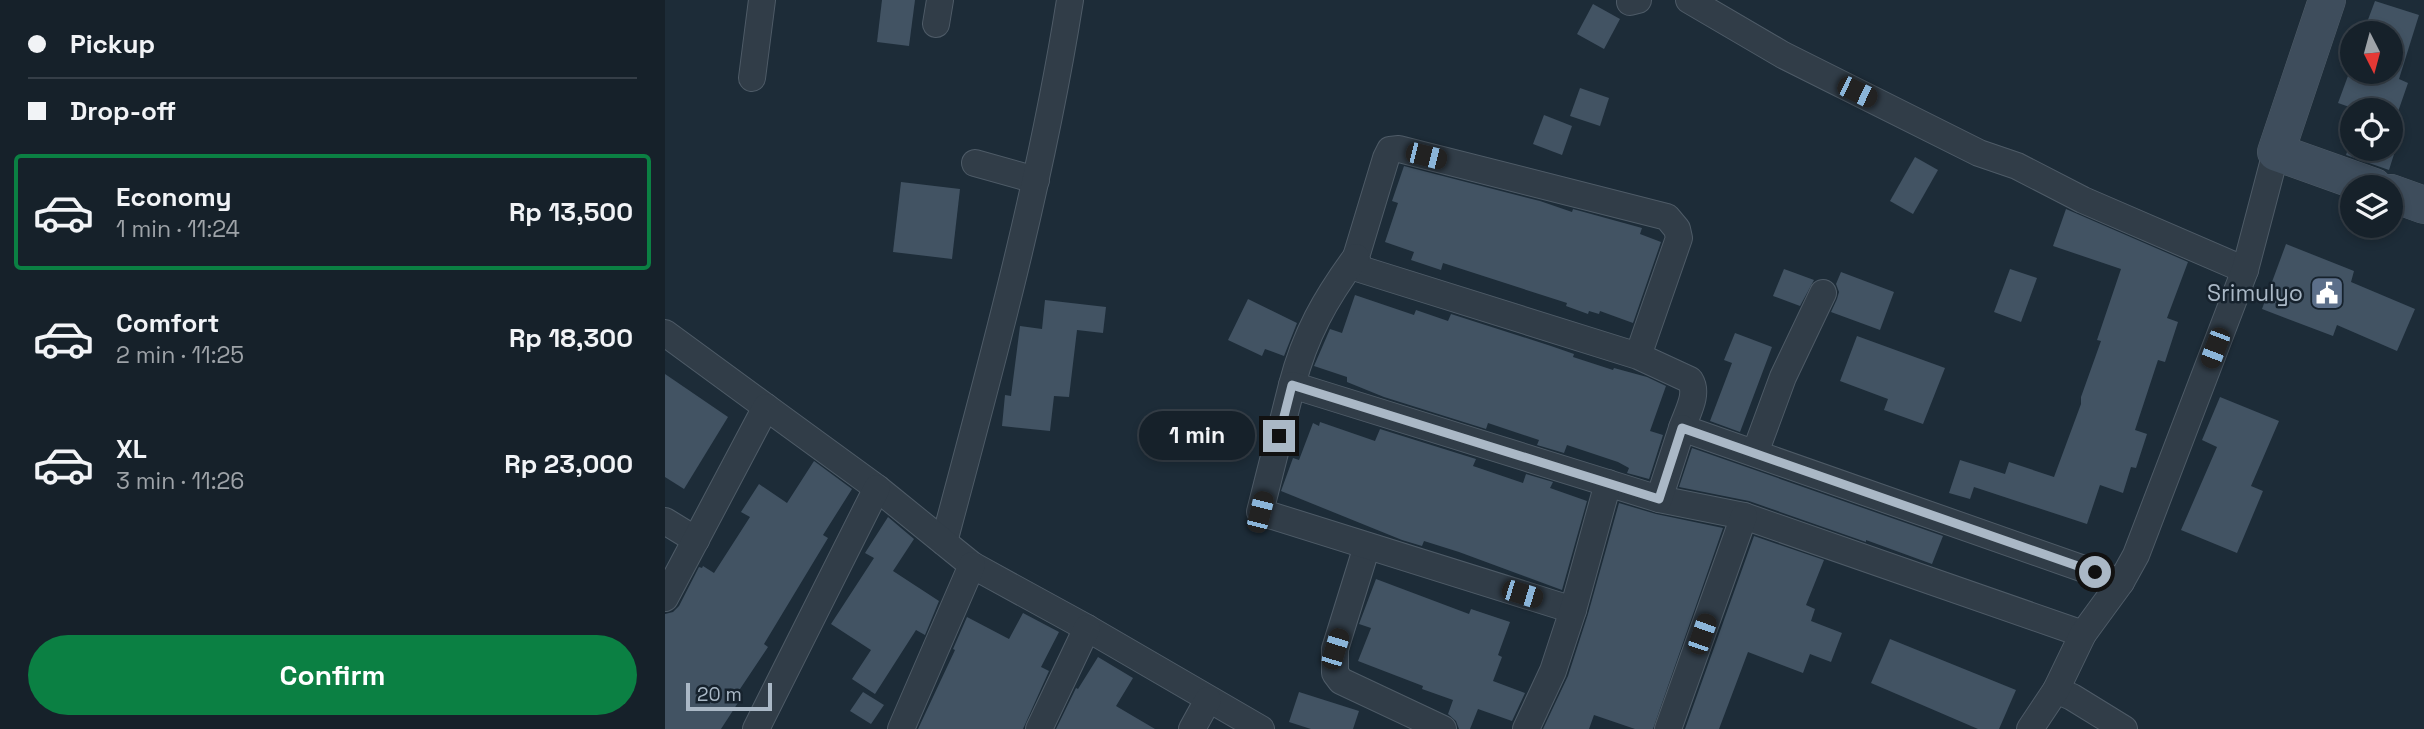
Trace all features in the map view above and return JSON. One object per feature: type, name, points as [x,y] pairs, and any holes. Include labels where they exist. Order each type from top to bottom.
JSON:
[{"type":"street","points":[[752,78],[762,0]]},
{"type":"street","points":[[944,542],[982,402],[1036,180],[1061,60],[1070,0]]},
{"type":"street","points":[[1689,0],[1783,55],[1979,153],[2017,166],[2083,200],[2245,270]]},
{"type":"street","points":[[2030,729],[2064,694],[2083,634],[2121,582],[2136,555],[2291,157],[2327,0]]},
{"type":"street","points":[[1573,610],[1260,512],[1292,385],[1313,323],[1329,294],[1356,257],[1390,150],[1399,149],[1667,217],[1677,229],[1679,238],[1638,356]]},
{"type":"street","points":[[2291,157],[2341,175]]},
{"type":"street","points":[[975,163],[1036,180]]},
{"type":"street","points":[[2403,197],[2424,205]]},
{"type":"street","points":[[1356,257],[1360,269],[1638,356],[1690,380],[1693,384],[1693,396],[1659,499]]},
{"type":"street","points":[[1755,453],[1783,377],[1823,292]]},
{"type":"street","points":[[665,334],[877,488],[972,565],[1261,729]]},
{"type":"street","points":[[1292,385],[1659,499],[1744,516],[2083,634]]},
{"type":"street","points":[[665,598],[766,407]]},
{"type":"street","points":[[1682,428],[2121,582]]},
{"type":"street","points":[[1527,729],[1553,671],[1608,483]]},
{"type":"street","points":[[756,729],[877,488]]},
{"type":"street","points":[[1668,729],[1744,516]]},
{"type":"street","points":[[665,521],[696,540]]},
{"type":"street","points":[[1367,546],[1335,649],[1335,673],[1341,681],[1443,729]]},
{"type":"street","points":[[901,729],[972,565]]},
{"type":"street","points":[[1039,729],[1087,628]]},
{"type":"street","points":[[2064,694],[2123,729]]},
{"type":"street","points":[[1192,729],[1208,700]]},
{"type":"building","points":[[882,0],[915,0],[909,46],[877,42]]},
{"type":"building","points":[[2375,1],[2419,15],[2403,66],[2403,21],[2368,21]]},
{"type":"building","points":[[1593,4],[1620,19],[1604,49],[1577,34]]},
{"type":"building","points":[[2403,81],[2408,83],[2403,98],[2340,98],[2340,104],[2338,103],[2345,84],[2403,84]]},
{"type":"building","points":[[1580,88],[1609,98],[1600,126],[1570,116]]},
{"type":"building","points":[[1544,115],[1572,126],[1562,155],[1533,144]]},
{"type":"building","points":[[1915,157],[1938,170],[1913,214],[1890,201]]},
{"type":"building","points":[[2363,161],[2392,161],[2389,170]]},
{"type":"building","points":[[1404,166],[1540,201],[1572,212],[1573,209],[1642,228],[1640,234],[1661,242],[1633,323],[1600,311],[1599,314],[1589,311],[1588,314],[1566,306],[1567,303],[1443,263],[1441,270],[1411,260],[1414,252],[1385,242],[1398,203],[1392,201]]},
{"type":"building","points":[[901,182],[960,189],[952,259],[893,252]]},
{"type":"building","points":[[2066,209],[2188,262],[2167,318],[2178,322],[2165,362],[2158,360],[2135,430],[2147,434],[2136,468],[2131,467],[2123,493],[2100,485],[2087,524],[1974,487],[1970,499],[1949,493],[1960,460],[2005,474],[2009,462],[2054,477],[2081,404],[2081,397],[2101,341],[2097,340],[2121,269],[2053,246]]},
{"type":"building","points":[[2286,244],[2354,271],[2351,282],[2415,309],[2397,351],[2337,325],[2333,336],[2262,309]]},
{"type":"building","points":[[1784,269],[1814,280],[1800,306],[1773,296]]},
{"type":"building","points":[[2010,269],[2037,278],[2021,322],[1994,312]]},
{"type":"building","points":[[1841,272],[1894,292],[1880,330],[1831,312],[1839,292],[1836,284]]},
{"type":"building","points":[[1355,295],[1414,315],[1416,310],[1448,321],[1451,314],[1551,346],[1574,354],[1573,357],[1613,370],[1614,368],[1647,377],[1666,386],[1650,431],[1663,435],[1649,479],[1627,473],[1629,468],[1618,462],[1567,445],[1564,453],[1537,445],[1539,440],[1488,423],[1486,429],[1384,397],[1347,382],[1347,377],[1314,366],[1330,329],[1342,333]]},
{"type":"building","points":[[1248,299],[1297,323],[1284,356],[1265,349],[1262,356],[1228,340]]},
{"type":"building","points":[[1045,300],[1106,307],[1103,333],[1077,330],[1069,397],[1054,396],[1050,431],[1002,426],[1005,395],[1011,396],[1020,326],[1042,329]]},
{"type":"building","points":[[1735,333],[1772,347],[1740,432],[1710,421],[1732,363],[1724,360]]},
{"type":"building","points":[[1857,336],[1945,368],[1923,424],[1884,410],[1888,399],[1840,381]]},
{"type":"building","points":[[665,374],[728,417],[684,489],[665,477]]},
{"type":"building","points":[[2220,397],[2279,421],[2251,486],[2263,491],[2237,553],[2181,530],[2217,447],[2202,440]]},
{"type":"building","points":[[1320,422],[1375,441],[1380,429],[1476,459],[1473,466],[1523,483],[1526,474],[1553,482],[1550,488],[1587,501],[1562,590],[1424,541],[1422,546],[1402,540],[1281,491],[1293,458],[1299,460],[1313,423],[1319,426]]},
{"type":"building","points":[[1692,448],[1943,536],[1932,564],[1749,501],[1679,487]]},
{"type":"building","points":[[814,461],[852,489],[823,535],[828,538],[764,644],[768,647],[738,692],[743,695],[721,729],[665,729],[665,614],[673,612],[679,606],[699,567],[703,566],[714,573],[750,517],[741,512],[759,484],[787,503]]},
{"type":"building","points":[[1619,503],[1723,528],[1653,729],[1635,729],[1594,715],[1589,729],[1543,729],[1568,676]]},
{"type":"building","points":[[888,517],[914,539],[893,571],[939,601],[925,635],[916,630],[875,694],[852,679],[871,650],[831,624],[874,558],[865,553]]},
{"type":"building","points":[[1754,536],[1824,560],[1806,605],[1815,609],[1811,621],[1842,633],[1831,662],[1810,654],[1803,673],[1748,652],[1719,729],[1685,729]]},
{"type":"building","points":[[1376,579],[1469,614],[1471,609],[1510,622],[1498,655],[1502,657],[1493,681],[1525,693],[1512,721],[1478,709],[1470,729],[1459,729],[1456,721],[1448,714],[1453,700],[1358,661],[1371,628],[1359,624]]},
{"type":"building","points":[[1023,613],[1059,632],[1041,667],[1049,671],[1023,729],[918,729],[955,650],[953,649],[967,617],[1009,639]]},
{"type":"building","points":[[1890,639],[2016,690],[1999,729],[1978,729],[1871,683]]},
{"type":"building","points":[[1098,657],[1133,678],[1116,706],[1155,729],[1056,729],[1076,688],[1078,689]]},
{"type":"building","points":[[863,692],[884,705],[871,724],[850,711]]},
{"type":"building","points":[[1299,692],[1359,711],[1353,729],[1311,729],[1289,722]]},
{"type":"place","name":"Srimulyo","points":[[2327,293]]},
{"type":"route","points":[[1279,436],[1292,385],[1659,499],[1682,428],[2095,572]]}]
